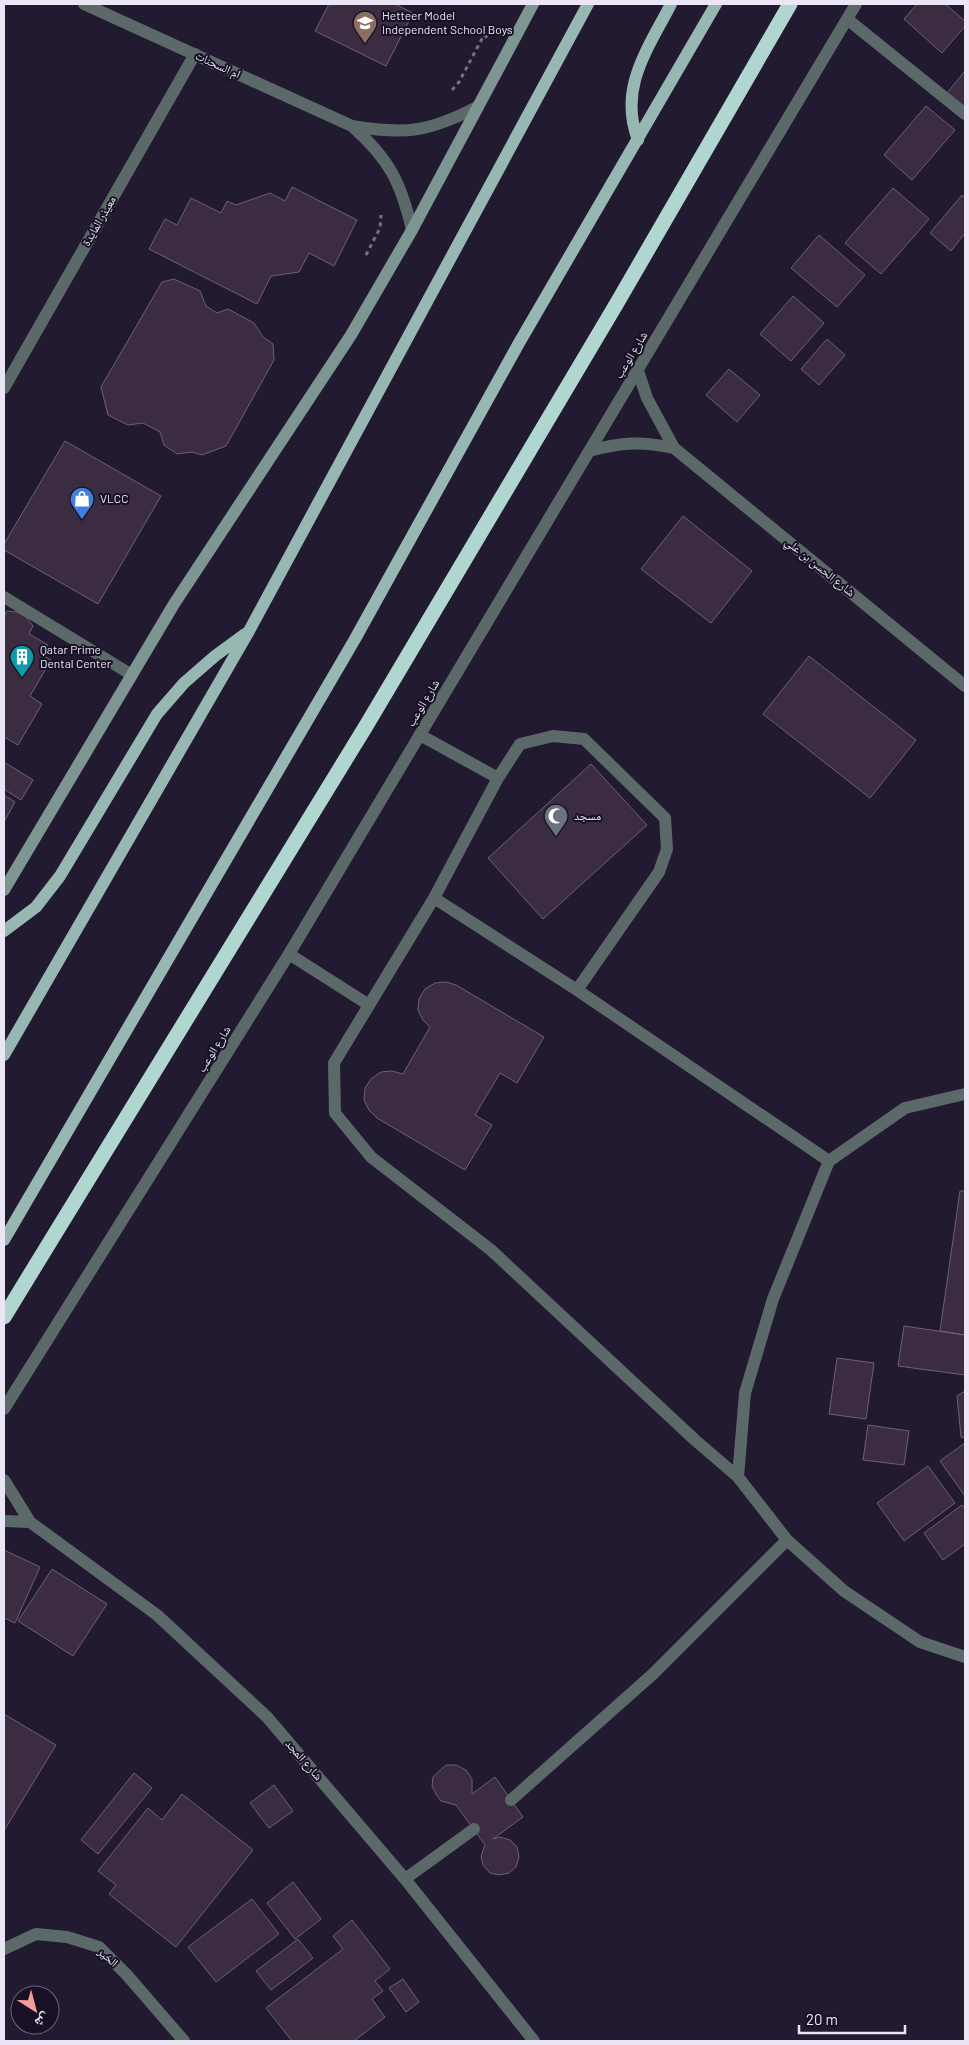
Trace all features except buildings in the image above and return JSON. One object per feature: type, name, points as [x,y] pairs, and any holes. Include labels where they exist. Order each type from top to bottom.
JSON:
[{"type":"highway","points":[[4,1316],[366,726],[617,304],[790,4]]},
{"type":"main road","points":[[4,1055],[249,631],[588,4]]},
{"type":"main road","points":[[638,140],[630,105],[633,86],[639,66],[671,4]]},
{"type":"main road","points":[[4,1240],[356,639],[519,343],[716,4]]},
{"type":"main road","points":[[4,931],[36,907],[60,876],[157,714],[184,683],[215,656],[249,631]]},
{"type":"street","name":"ام السحنات","points":[[84,4],[352,126],[379,130],[413,131],[447,123],[477,107]]},
{"type":"street","points":[[4,890],[174,604],[346,343],[412,230],[533,4]]},
{"type":"street","name":"شارع الوعب","points":[[4,1410],[289,954],[856,4]]},
{"type":"street","points":[[847,19],[965,114]]},
{"type":"street","name":"معيذر المايدة","points":[[4,388],[195,54]]},
{"type":"street","name":"ام السحنات","points":[[352,126],[371,143],[391,168],[405,198],[412,230]]},
{"type":"street","name":"شارع الحسن بن علي","points":[[638,371],[647,398],[674,448],[965,686]]},
{"type":"street","name":"شارع الحسن بن علي","points":[[589,451],[617,443],[646,442],[674,448]]},
{"type":"street","points":[[4,597],[132,675]]},
{"type":"street","points":[[420,735],[498,778]]},
{"type":"street","points":[[577,990],[659,872],[667,849],[665,818],[584,739],[553,736],[520,744],[498,778],[434,898],[334,1063],[335,1113],[371,1157],[491,1250],[738,1477],[787,1540],[844,1591],[920,1642],[965,1657]]},
{"type":"street","points":[[434,898],[577,990],[829,1161]]},
{"type":"street","points":[[289,954],[368,1005]]},
{"type":"street","points":[[738,1477],[745,1393],[773,1299],[829,1161],[905,1108],[965,1094]]},
{"type":"street","name":"شارع المجد","points":[[4,1480],[12,1496],[30,1522],[157,1615],[266,1717],[405,1879],[534,2041]]},
{"type":"street","points":[[4,1521],[30,1522]]},
{"type":"street","points":[[511,1800],[653,1674],[787,1540]]},
{"type":"street","points":[[405,1879],[474,1829]]},
{"type":"street","name":"الخير","points":[[4,1949],[36,1934],[67,1936],[99,1947],[184,2041]]},
{"type":"path","points":[[449,93],[459,82],[484,35],[509,49]]},
{"type":"path","points":[[381,211],[380,228],[363,261],[387,273]]},
{"type":"place","name":"Hetteer Model Independent School Boys","points":[[365,44]]},
{"type":"place","name":"VLCC","points":[[82,520]]},
{"type":"place","name":"Qatar Prime Dental Center","points":[[22,678]]},
{"type":"place","name":"مسجد","points":[[556,837]]}]
